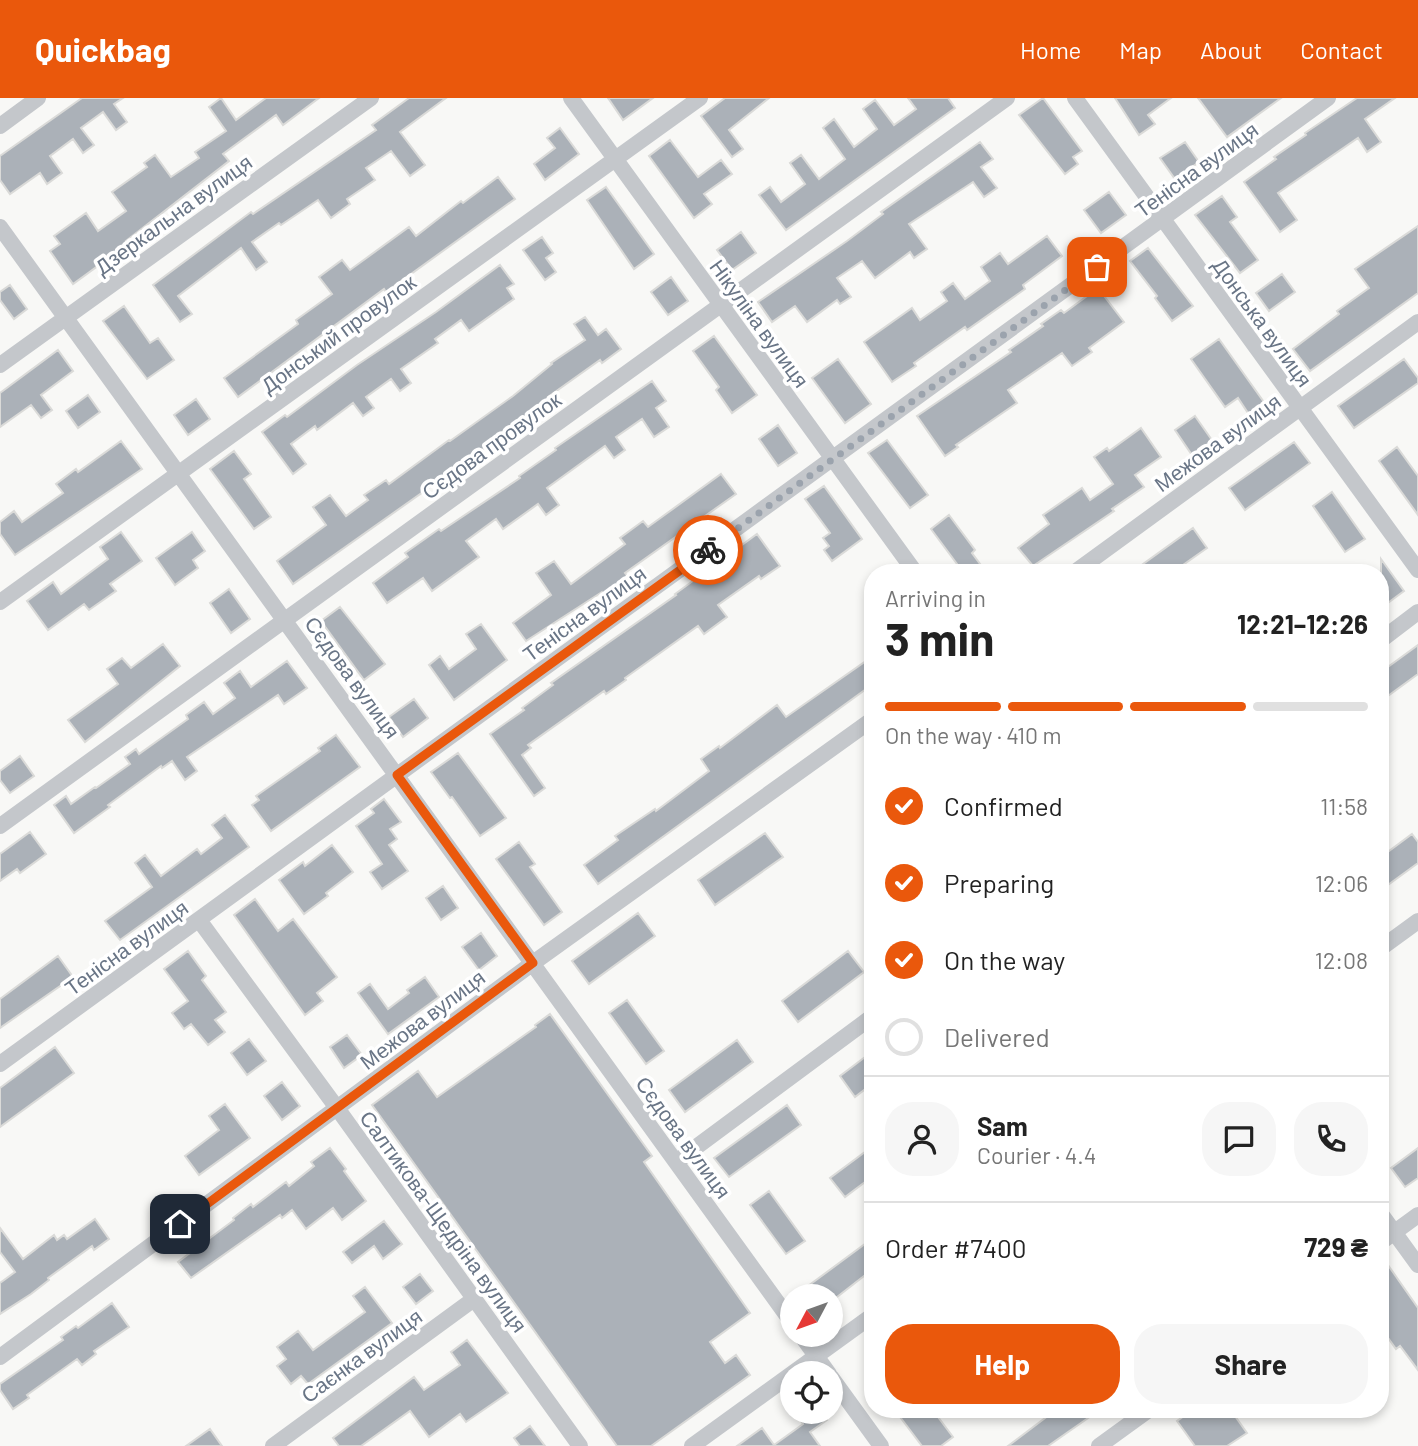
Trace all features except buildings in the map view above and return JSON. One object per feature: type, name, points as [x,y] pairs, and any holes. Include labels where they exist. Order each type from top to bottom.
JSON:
[{"type":"street","points":[[0,126],[38,98]]},
{"type":"street","name":"Дзеркальна вулиця","points":[[0,365],[371,98]]},
{"type":"street","name":"Нікуліна вулиця","points":[[571,98],[909,564]]},
{"type":"street","name":"Донський провулок","points":[[0,602],[700,98]]},
{"type":"street","name":"Сєдова провулок","points":[[0,826],[1007,98]]},
{"type":"street","name":"Донська вулиця","points":[[1074,98],[1418,570]]},
{"type":"street","name":"Тенісна вулиця","points":[[0,1063],[1328,98]]},
{"type":"street","name":"Сєдова вулиця","points":[[0,227],[780,1306]]},
{"type":"street","name":"Межова вулиця","points":[[1087,564],[1418,322]]},
{"type":"street","points":[[1389,634],[1418,612]]},
{"type":"street","name":"Межова вулиця","points":[[0,1357],[533,963],[864,725]]},
{"type":"street","name":"Салтикова-Щедріна вулиця","points":[[199,920],[580,1446]]},
{"type":"street","points":[[1389,942],[1418,921]]},
{"type":"street","points":[[676,1162],[864,1023]]},
{"type":"street","points":[[1389,1236],[1418,1215]]},
{"type":"street","points":[[1389,1239],[1418,1265]]},
{"type":"street","name":"Саєнка вулиця","points":[[273,1446],[474,1299]]},
{"type":"street","points":[[692,1446],[864,1321]]},
{"type":"street","points":[[810,1348],[820,1361]]},
{"type":"street","points":[[843,1393],[881,1446]]},
{"type":"street","points":[[1098,1446],[1137,1418]]},
{"type":"way so far","points":[[708,550],[1097,267]]},
{"type":"route","points":[[180,1224],[533,963],[397,775],[708,550]]}]
